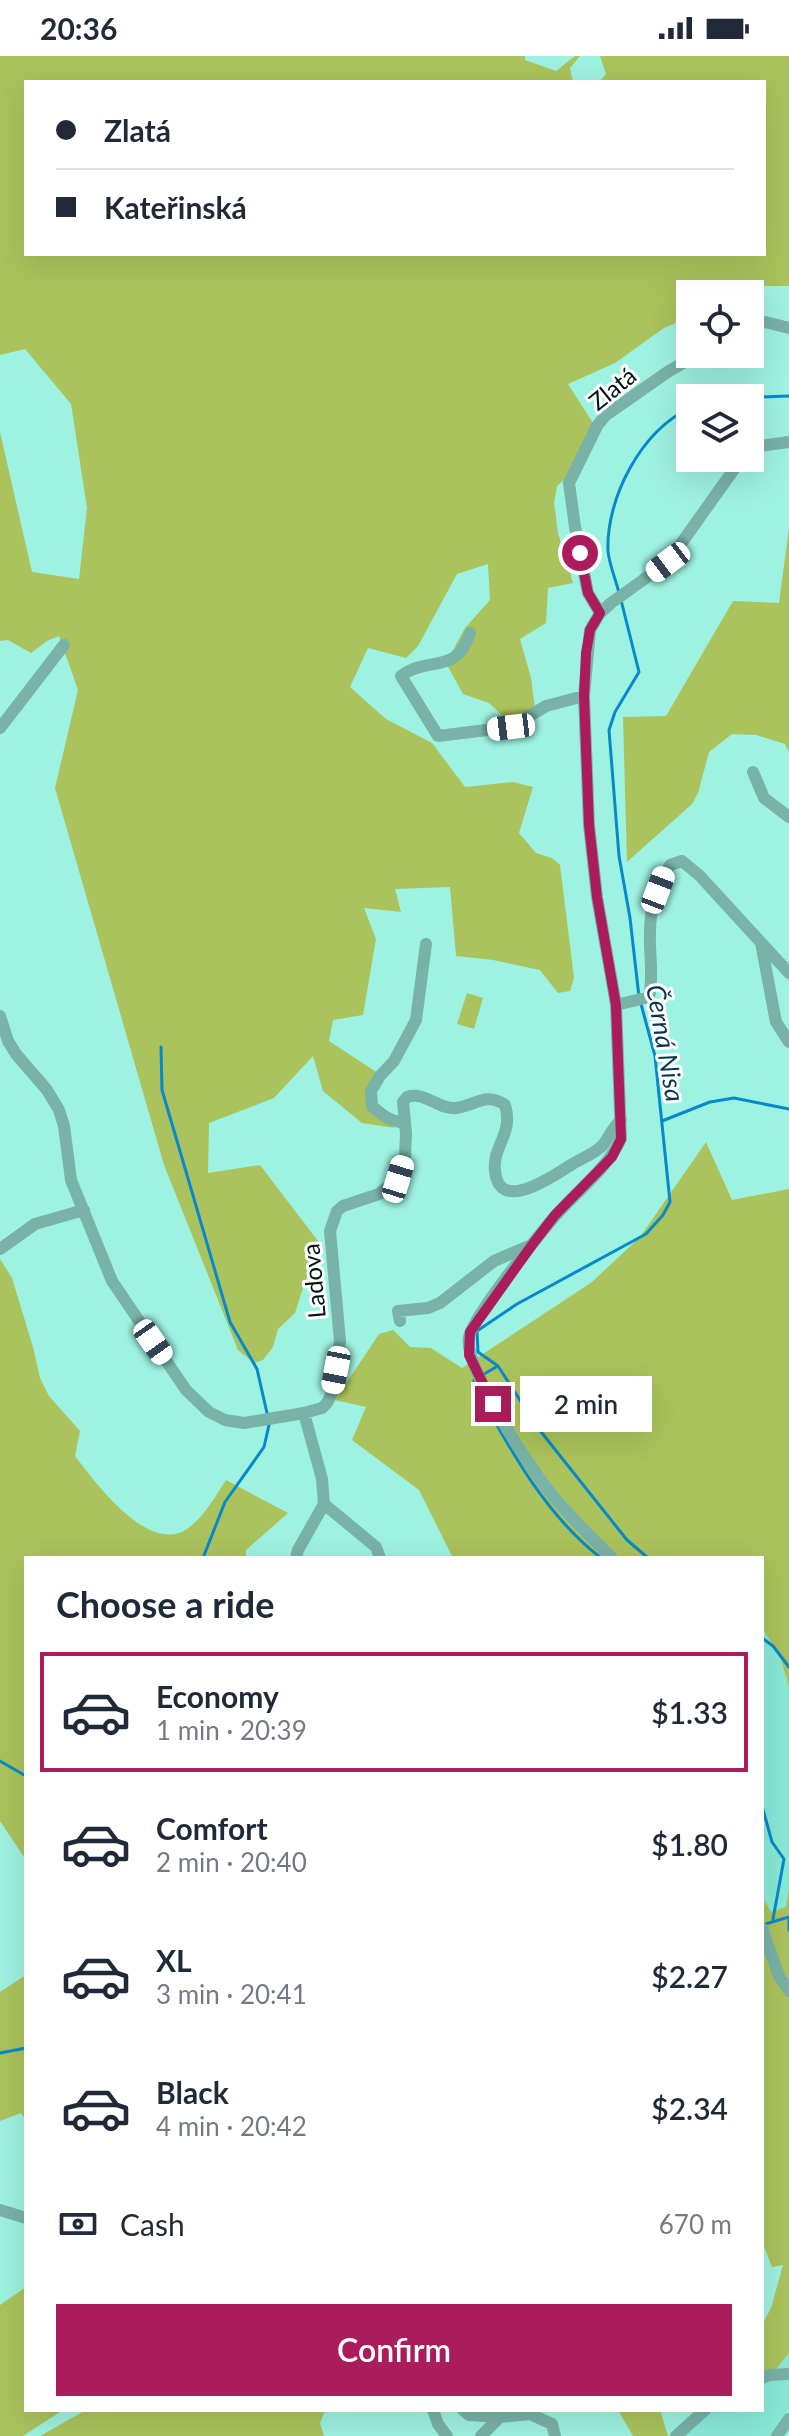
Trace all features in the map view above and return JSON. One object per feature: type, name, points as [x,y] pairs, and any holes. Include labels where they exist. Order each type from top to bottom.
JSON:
[{"type":"street","points":[[764,322],[789,328]]},
{"type":"street","name":"Zlatá","points":[[600,613],[588,593],[569,483],[597,426],[606,415],[676,367]]},
{"type":"street","points":[[764,445],[789,442]]},
{"type":"street","points":[[610,1556],[550,1494],[493,1404],[469,1355],[470,1332],[555,1215],[612,1157],[621,1139],[622,1004],[597,897],[589,825],[584,696],[590,630],[600,613],[611,603],[668,562],[732,472]]},
{"type":"street","points":[[470,633],[455,659],[409,670],[401,676],[438,736],[511,727],[546,706],[584,696]]},
{"type":"street","points":[[0,728],[64,645]]},
{"type":"street","points":[[753,772],[764,798],[789,817]]},
{"type":"street","points":[[622,1004],[649,997],[652,986],[652,912],[670,865],[682,861],[700,876],[789,973]]},
{"type":"street","points":[[761,943],[776,1022],[789,1042]]},
{"type":"street","points":[[405,1123],[390,1121],[379,1113],[372,1106],[371,1091],[394,1061],[416,1020],[426,944]]},
{"type":"street","points":[[0,1016],[16,1054],[47,1090],[59,1110],[71,1180],[108,1272],[121,1297],[186,1390],[218,1418],[244,1423],[304,1413],[322,1479],[324,1504],[296,1556]]},
{"type":"street","name":"Ladova","points":[[304,1413],[322,1408],[327,1403],[336,1370],[340,1341],[330,1254],[332,1222],[343,1206],[379,1194],[398,1179],[405,1156],[403,1102],[410,1095],[424,1096],[447,1107],[457,1108],[479,1099],[497,1100],[505,1105],[509,1118],[495,1162],[495,1175],[503,1187],[514,1192],[529,1190],[602,1147],[621,1120]]},
{"type":"street","points":[[0,1249],[35,1224],[84,1210]]},
{"type":"street","points":[[400,1321],[398,1311],[428,1308],[440,1303],[494,1261],[532,1245]]},
{"type":"street","points":[[324,1504],[376,1547],[379,1556]]},
{"type":"street","points":[[764,1934],[779,1976],[789,1991]]},
{"type":"street","points":[[0,2210],[24,2217]]},
{"type":"street","points":[[764,2377],[789,2374]]},
{"type":"street","points":[[434,2412],[447,2436]]},
{"type":"street","points":[[465,2412],[469,2415],[500,2417],[530,2414],[554,2430]]},
{"type":"street","points":[[676,2436],[703,2412]]},
{"type":"street","points":[[481,2436],[500,2417]]},
{"type":"street","points":[[777,2436],[789,2419]]},
{"type":"shaded area","points":[[0,56],[525,56],[525,60],[556,71],[575,56],[580,56],[570,68],[573,80],[24,80],[24,256],[766,256],[766,80],[601,80],[606,74],[600,56],[789,56],[789,286],[764,286],[764,280],[676,280],[676,323],[615,363],[568,384],[595,426],[568,476],[557,486],[554,503],[558,533],[573,583],[548,588],[546,623],[520,639],[531,678],[535,709],[509,722],[489,703],[463,694],[446,663],[465,628],[490,600],[488,564],[457,574],[418,646],[406,658],[368,648],[350,687],[386,719],[432,743],[465,787],[513,782],[533,787],[519,833],[536,853],[552,858],[560,865],[574,978],[570,991],[558,993],[540,970],[456,956],[450,887],[395,889],[401,912],[364,908],[376,939],[363,1015],[333,1020],[329,1041],[378,1073],[368,1090],[366,1102],[373,1112],[395,1128],[362,1123],[323,1091],[313,1056],[274,1098],[209,1123],[208,1173],[260,1165],[318,1241],[295,1313],[278,1329],[273,1347],[263,1360],[254,1363],[238,1350],[164,1165],[55,788],[78,690],[59,636],[31,653],[8,640],[0,641],[0,432],[32,572],[79,579],[87,508],[71,404],[25,349],[0,355]]},
{"type":"shaded area","points":[[789,528],[789,752],[785,744],[756,735],[732,734],[709,752],[692,804],[627,862],[623,717],[666,716],[733,601],[779,603]]},
{"type":"shaded area","points":[[467,993],[483,998],[474,1029],[457,1024]]},
{"type":"shaded area","points":[[706,1142],[732,1200],[789,1189],[789,1688],[780,1656],[764,1631],[764,1556],[452,1556],[419,1490],[352,1440],[366,1407],[335,1400],[379,1334],[393,1330],[410,1347],[431,1348],[462,1368],[592,1282],[640,1237]]},
{"type":"shaded area","points":[[0,1259],[12,1278],[40,1378],[49,1396],[80,1431],[75,1456],[124,1512],[156,1532],[172,1534],[187,1529],[199,1519],[226,1480],[288,1513],[246,1550],[246,1556],[24,1556],[24,1857],[0,1821]]},
{"type":"shaded area","points":[[764,1631],[780,1656],[789,1689],[789,1887],[786,1907],[770,1913],[764,1900]]},
{"type":"shaded area","points":[[789,1887],[789,2353],[776,2369],[764,2374],[764,2321],[783,2265],[772,2267],[764,2246],[764,1900],[771,1912],[786,1907]]},
{"type":"shaded area","points":[[24,1976],[24,2118],[21,2113],[0,2121],[0,1992]]},
{"type":"shaded area","points":[[24,2288],[24,2412],[60,2412],[23,2436],[0,2436],[0,2305]]},
{"type":"shaded area","points":[[789,2353],[789,2408],[772,2436],[681,2436],[708,2412],[764,2412],[764,2378]]},
{"type":"shaded area","points":[[82,2412],[324,2412],[320,2423],[324,2436],[40,2436]]},
{"type":"shaded area","points":[[619,2412],[661,2412],[668,2436],[633,2436]]},
{"type":"waterway","name":"Černá Nisa","points":[[764,397],[789,396]]},
{"type":"waterway","name":"Černá Nisa","points":[[619,593],[608,551],[613,510],[620,489],[642,449],[676,417]]},
{"type":"waterway","name":"Černá Nisa","points":[[621,600],[639,672],[615,712],[609,730],[619,856],[639,997]]},
{"type":"waterway","name":"Černá Nisa","points":[[641,1004],[655,1056],[670,1202],[646,1234],[517,1304],[477,1331],[478,1352],[498,1366],[538,1428],[627,1540],[646,1556]]},
{"type":"waterway","points":[[161,1047],[162,1090],[230,1322],[257,1369],[267,1413]]},
{"type":"waterway","points":[[662,1121],[710,1102],[734,1098],[789,1109]]},
{"type":"waterway","points":[[484,1374],[498,1366]]},
{"type":"waterway","points":[[474,1380],[529,1478],[562,1521],[599,1556]]},
{"type":"waterway","points":[[204,1556],[225,1502],[264,1447],[269,1425]]},
{"type":"waterway","name":"Černá Nisa","points":[[764,1639],[789,1667]]},
{"type":"waterway","points":[[0,1761],[24,1775]]},
{"type":"waterway","points":[[764,1813],[772,1842],[784,1859],[773,1919]]},
{"type":"waterway","points":[[764,1924],[789,1917]]},
{"type":"waterway","name":"Černá Nisa","points":[[789,1919],[789,1930]]},
{"type":"waterway","points":[[0,2053],[24,2048]]},
{"type":"route","points":[[493,1404],[469,1355],[470,1332],[555,1215],[612,1157],[621,1139],[616,1005],[597,897],[589,825],[584,696],[586,653],[590,630],[600,613],[588,593],[580,553]]}]
